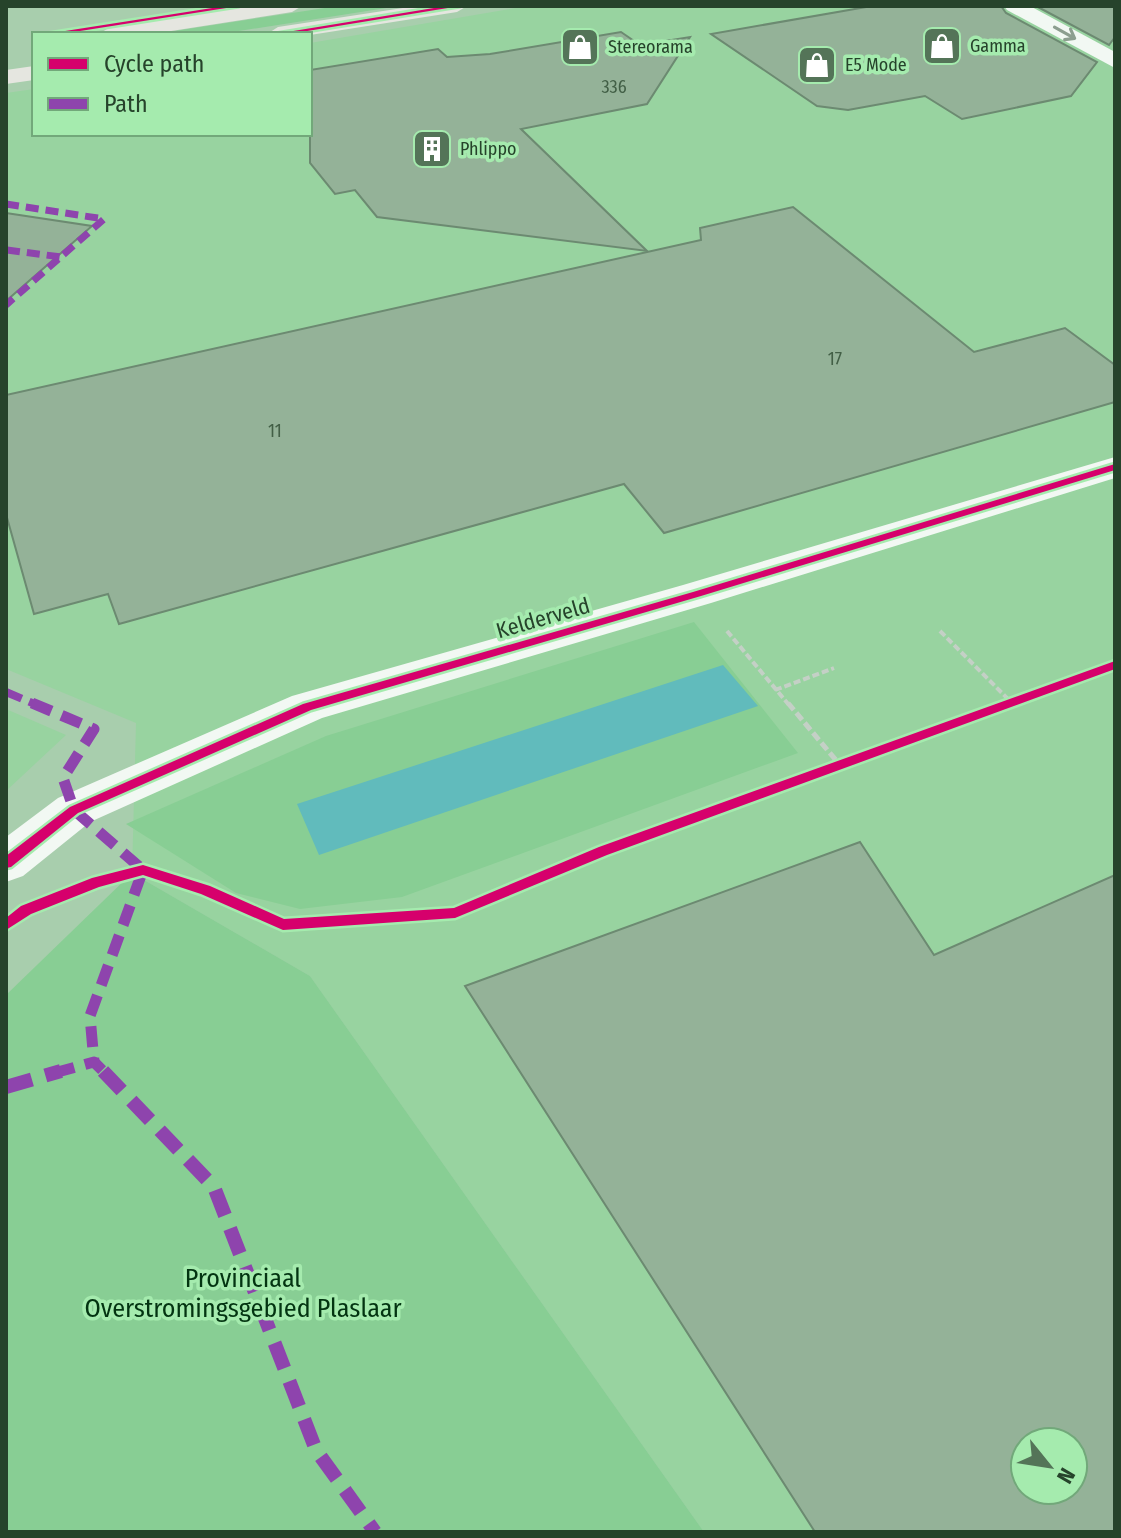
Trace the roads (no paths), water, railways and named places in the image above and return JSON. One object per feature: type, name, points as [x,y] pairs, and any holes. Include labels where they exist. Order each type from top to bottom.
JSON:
[{"type":"main road","points":[[123,32],[292,6]]},
{"type":"main road","points":[[291,32],[457,6]]},
{"type":"main road","points":[[6,77],[32,73]]},
{"type":"street","points":[[1014,6],[1115,61]]},
{"type":"street","name":"Kelderveld","points":[[6,863],[74,810],[307,707],[697,594],[1115,467]]},
{"type":"water","points":[[723,665],[758,706],[319,855],[297,804]]},
{"type":"place","name":"Gamma","points":[[942,46]]},
{"type":"place","name":"Stereorama","points":[[580,47]]},
{"type":"place","name":"E5 Mode","points":[[817,65]]},
{"type":"place","name":"Phlippo","points":[[432,149]]},
{"type":"park label","name":"Provinciaal Overstromingsgebied Plaslaar","points":[[243,1293]]}]
